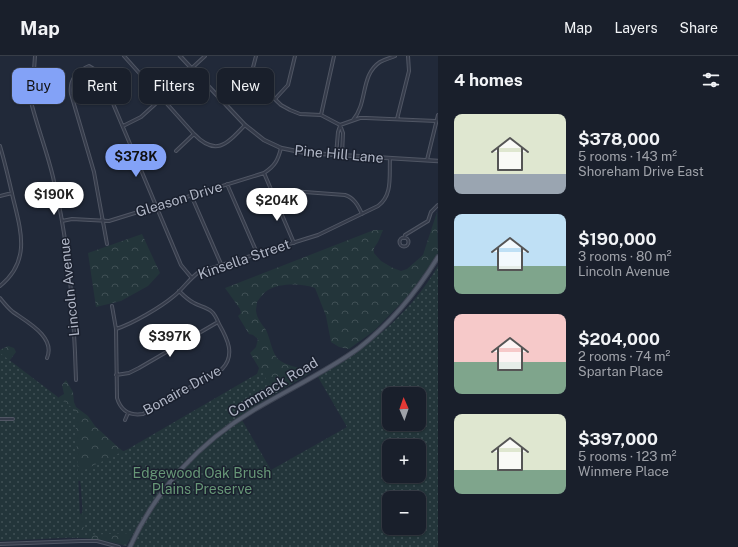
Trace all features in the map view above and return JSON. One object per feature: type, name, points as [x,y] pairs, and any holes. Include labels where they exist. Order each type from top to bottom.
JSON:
[{"type":"main road","name":"Commack Road","points":[[130,547],[146,515],[160,495],[175,475],[206,444],[253,411],[359,348],[390,319],[413,293],[438,256]]},
{"type":"street","name":"Lincoln Avenue","points":[[35,56],[34,70],[29,81],[28,89],[53,177],[62,221],[70,273],[74,315],[76,380]]},
{"type":"street","points":[[124,56],[139,72]]},
{"type":"street","name":"Pine Hill Lane","points":[[180,56],[192,68]]},
{"type":"street","points":[[192,68],[204,56]]},
{"type":"street","points":[[253,68],[256,56]]},
{"type":"street","points":[[295,56],[288,84],[275,100],[290,110],[300,114],[321,115],[340,125],[343,132],[342,155]]},
{"type":"street","points":[[321,115],[334,56]]},
{"type":"street","points":[[380,56],[382,61]]},
{"type":"street","points":[[353,120],[359,114],[369,73],[382,61],[395,56]]},
{"type":"street","points":[[397,120],[409,71],[408,56]]},
{"type":"street","points":[[107,244],[94,172],[70,88],[74,77],[84,68],[89,66],[94,70],[103,84],[181,265],[191,277]]},
{"type":"street","name":"Pine Hill Lane","points":[[209,86],[217,95]]},
{"type":"street","points":[[122,126],[142,117],[156,104]]},
{"type":"street","points":[[167,104],[194,134],[206,144],[216,147],[224,145],[245,125]]},
{"type":"street","name":"Pine Hill Lane","points":[[225,104],[245,125],[264,140],[281,148],[306,153],[438,161]]},
{"type":"street","points":[[427,160],[438,115]]},
{"type":"street","points":[[340,125],[353,120],[366,118],[436,121]]},
{"type":"street","points":[[336,155],[340,125]]},
{"type":"street","points":[[176,151],[194,134]]},
{"type":"street","points":[[0,146],[21,233],[21,253],[13,272],[0,286]]},
{"type":"street","name":"Gleason Drive","points":[[62,221],[72,219],[109,221],[264,173],[275,164],[281,148]]},
{"type":"street","name":"Kinsella Street","points":[[116,328],[134,321],[168,301],[180,291],[191,277],[203,270],[318,235],[378,206],[386,197],[389,187],[390,158]]},
{"type":"street","points":[[264,173],[294,242]]},
{"type":"street","points":[[227,184],[257,254]]},
{"type":"street","points":[[274,195],[284,191],[345,195],[349,196],[356,203],[362,214]]},
{"type":"street","points":[[0,196],[12,193]]},
{"type":"street","points":[[191,195],[221,264]]},
{"type":"street","points":[[404,238],[409,241],[405,247],[402,246],[400,240],[428,221],[431,212],[438,205]]},
{"type":"street","name":"Bonaire Drive","points":[[112,306],[116,328],[116,391],[119,404],[132,415],[143,414],[222,369],[226,366],[230,356],[230,350],[226,339],[212,311],[193,303],[180,291]]},
{"type":"street","points":[[0,298],[8,308],[36,328],[41,334],[48,344],[50,351],[47,358]]},
{"type":"street","points":[[116,375],[129,374],[218,322]]},
{"type":"street","points":[[125,420],[128,413]]},
{"type":"street","points":[[0,419],[13,419]]},
{"type":"street","points":[[0,544],[81,540],[97,541],[119,547]]},
{"type":"green space","points":[[437,212],[438,253],[411,293],[374,331],[349,349],[339,347],[331,342],[326,316],[315,288],[310,286],[285,285],[268,290],[257,302],[256,311],[266,330],[276,356],[285,363],[309,371],[310,373],[262,402],[199,448],[136,528],[126,546],[112,542],[84,538],[70,538],[76,516],[82,513],[84,505],[80,481],[70,480],[0,376],[0,350],[8,346],[14,348],[16,352],[7,364],[59,401],[59,397],[64,394],[62,385],[66,380],[73,392],[76,407],[88,416],[95,426],[119,448],[130,456],[256,377],[259,368],[250,353],[256,347],[258,339],[249,334],[238,316],[241,313],[240,309],[225,288],[374,230],[383,230],[374,248],[374,253],[381,261],[393,268],[401,271],[407,269],[423,255]]},
{"type":"green space","points":[[142,234],[160,273],[148,286],[121,301],[96,307],[88,253]]},
{"type":"green space","name":"Edgewood Oak Brush Plains Preserve","points":[[438,266],[438,547],[127,547],[133,533],[84,535],[80,472],[128,449],[262,371],[274,395],[245,412],[242,420],[271,470],[347,427],[318,377],[370,342],[400,316],[413,301]]},
{"type":"green space","points":[[0,353],[75,410],[81,537],[0,541]]}]
